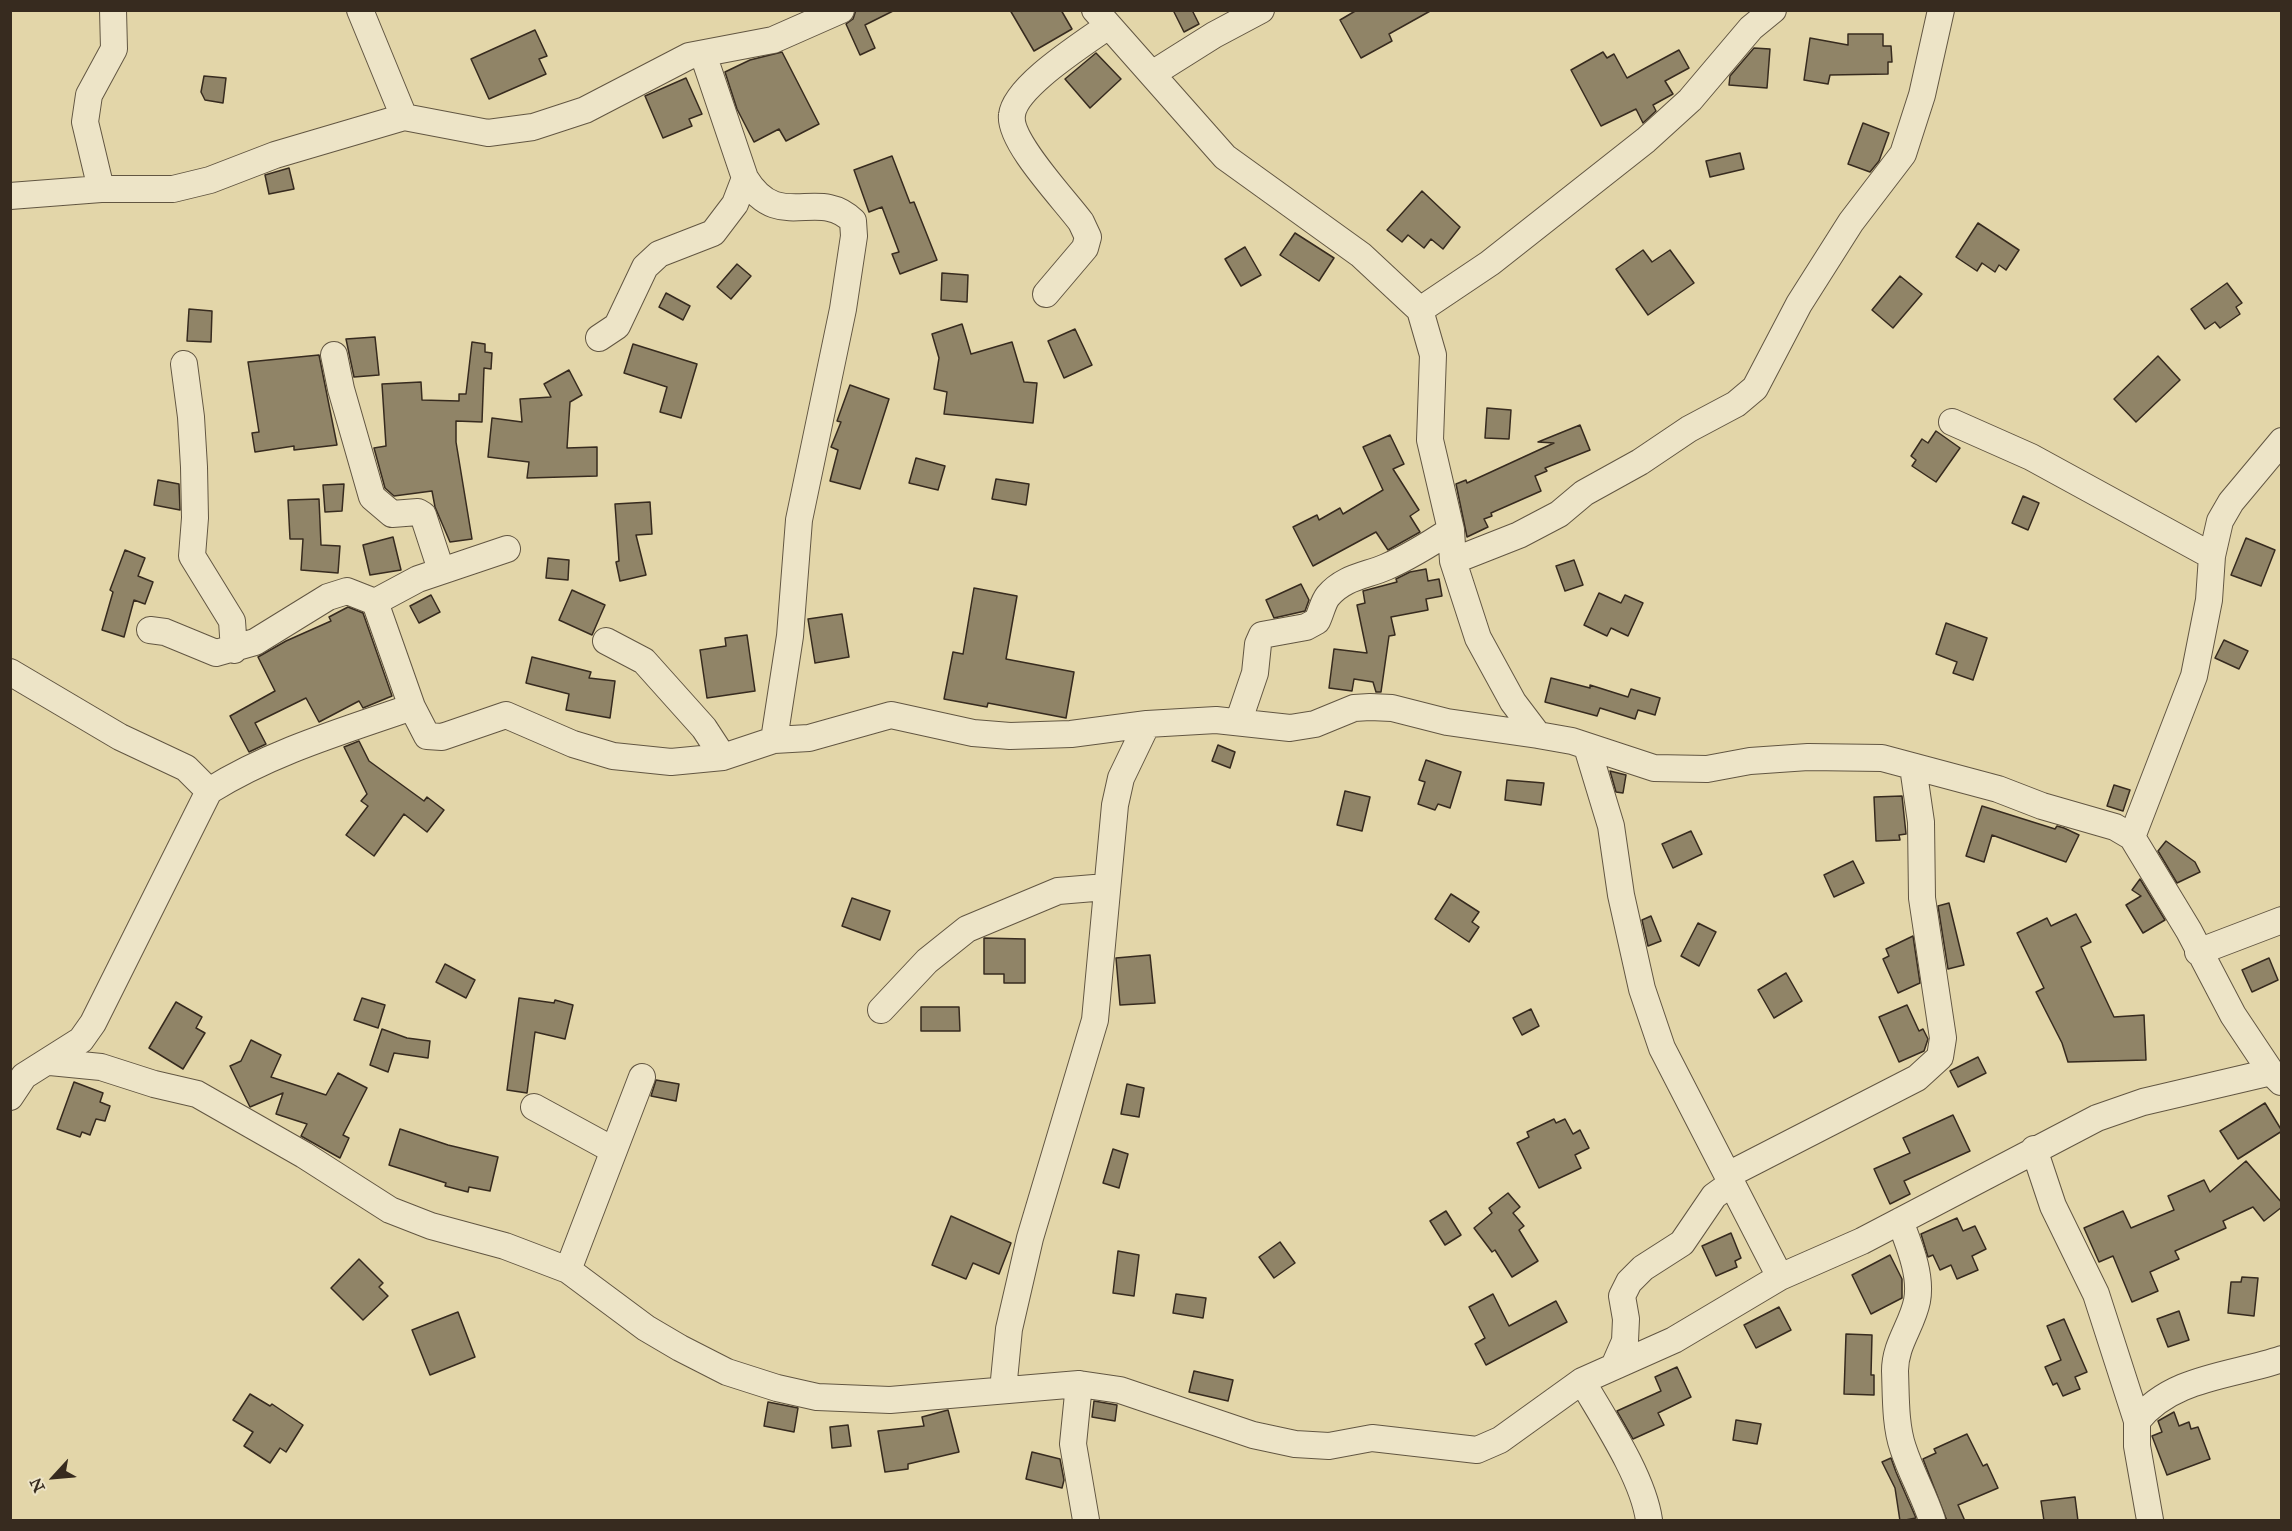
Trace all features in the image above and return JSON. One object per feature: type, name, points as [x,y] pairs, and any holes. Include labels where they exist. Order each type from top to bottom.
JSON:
[{"type":"street","points":[[101,189],[85,122],[89,95],[114,49],[113,10]]},
{"type":"street","points":[[360,10],[404,117]]},
{"type":"street","points":[[10,196],[101,189],[173,189],[210,180],[275,155],[404,117],[488,133],[533,127],[585,110],[689,56],[773,40],[841,10]]},
{"type":"street","points":[[1152,74],[1214,35],[1261,10]]},
{"type":"street","points":[[1420,310],[1490,263],[1646,140],[1690,100],[1751,28],[1773,10]]},
{"type":"street","points":[[1453,561],[1519,535],[1559,514],[1584,493],[1640,462],[1689,429],[1736,404],[1755,388],[1799,304],[1851,222],[1903,154],[1922,95],[1941,10]]},
{"type":"street","points":[[1046,294],[1085,248],[1088,237],[1081,222],[1018,140],[1012,115],[1017,101],[1038,78],[1102,18],[1225,156],[1362,255],[1420,310],[1433,355],[1430,440],[1451,530],[1453,561],[1478,638],[1513,702],[1538,735]]},
{"type":"street","points":[[703,54],[745,178],[756,196],[775,207],[832,209],[845,214],[853,221],[854,236],[843,309],[799,520],[790,636],[774,740]]},
{"type":"street","points":[[599,338],[617,326],[645,267],[658,254],[712,233],[735,204],[745,178]]},
{"type":"street","points":[[334,355],[341,389],[372,497],[392,514],[418,512],[423,515],[441,570]]},
{"type":"street","points":[[184,364],[194,467],[193,562],[232,621],[234,629],[231,637],[234,650]]},
{"type":"street","points":[[1952,422],[2031,457],[2212,556]]},
{"type":"street","points":[[2132,837],[2194,676],[2209,600],[2212,556],[2220,521],[2231,502],[2282,441]]},
{"type":"street","points":[[1239,720],[1255,673],[1258,644],[1262,635],[1306,627],[1317,621],[1326,597],[1336,588],[1355,576],[1402,560],[1451,530]]},
{"type":"street","points":[[375,603],[417,579],[507,549]]},
{"type":"street","points":[[50,1062],[101,1067],[154,1084],[197,1094],[304,1155],[390,1210],[431,1226],[485,1240],[568,1270],[596,1292],[680,1348],[727,1372],[777,1388],[817,1397],[890,1400],[1003,1390],[1039,1390],[1079,1384],[1120,1390],[1253,1435],[1295,1444],[1329,1446],[1372,1438],[1477,1450],[1500,1440],[1582,1381],[1615,1364],[1674,1340],[1780,1277],[1862,1241],[2097,1118],[2143,1102],[2276,1077],[2233,1015],[2189,931],[2132,837],[2115,828],[2042,806],[1998,789],[1882,758],[1851,756],[1750,761],[1707,769],[1654,768],[1572,741],[1466,726],[1392,708],[1370,706],[1354,708],[1315,724],[1290,728],[1239,720],[1147,724],[1071,734],[1010,736],[973,733],[891,715],[809,738],[774,740],[723,757],[671,762],[613,756],[573,744],[506,716],[442,737],[427,736],[412,707],[375,603],[347,591],[328,597],[255,642],[234,650],[216,653],[165,632],[150,630]]},
{"type":"street","points":[[606,641],[644,661],[704,728],[723,757]]},
{"type":"street","points":[[10,672],[120,737],[186,768],[209,791]]},
{"type":"street","points":[[10,1097],[24,1076],[50,1062],[81,1040],[93,1023],[209,791],[228,779],[325,735],[412,707]]},
{"type":"street","points":[[1003,1390],[1009,1329],[1030,1238],[1095,1020],[1115,805],[1121,778],[1147,724]]},
{"type":"street","points":[[1587,747],[1611,826],[1621,895],[1642,989],[1652,1021],[1662,1048],[1780,1277]]},
{"type":"street","points":[[1615,1364],[1625,1341],[1626,1319],[1622,1296],[1629,1282],[1643,1268],[1682,1244],[1714,1196],[1730,1179],[1917,1078],[1940,1057],[1943,1038],[1922,898],[1921,822],[1913,767]]},
{"type":"street","points":[[881,1010],[927,961],[967,929],[1058,891],[1106,887]]},
{"type":"street","points":[[2198,952],[2282,920]]},
{"type":"street","points":[[568,1270],[642,1077]]},
{"type":"street","points":[[534,1107],[614,1150]]},
{"type":"street","points":[[2034,1149],[2053,1206],[2096,1294],[2137,1421],[2137,1446],[2150,1521]]},
{"type":"street","points":[[1900,1221],[1918,1285],[1917,1302],[1899,1343],[1895,1368],[1899,1429],[1903,1447],[1924,1495],[1932,1521]]},
{"type":"street","points":[[2137,1421],[2150,1405],[2181,1386],[2282,1359]]},
{"type":"street","points":[[1582,1381],[1622,1452],[1647,1508],[1648,1521]]},
{"type":"street","points":[[1079,1384],[1074,1444],[1086,1521]]},
{"type":"building","points":[[856,10],[895,10],[865,25],[875,48],[860,55],[846,24],[853,19]]},
{"type":"building","points":[[1010,10],[1061,10],[1072,29],[1034,51]]},
{"type":"building","points":[[1173,10],[1192,10],[1199,24],[1184,32]]},
{"type":"building","points":[[1357,10],[1432,10],[1389,34],[1392,41],[1361,58],[1340,20]]},
{"type":"building","points":[[535,30],[547,56],[539,59],[546,74],[489,99],[471,59]]},
{"type":"building","points":[[1848,34],[1883,34],[1883,46],[1891,46],[1892,62],[1888,62],[1888,74],[1830,75],[1828,84],[1804,80],[1810,38],[1848,45]]},
{"type":"building","points":[[1754,48],[1770,49],[1767,88],[1729,85],[1730,76]]},
{"type":"building","points":[[1679,50],[1689,68],[1665,81],[1673,94],[1653,105],[1656,111],[1643,123],[1636,109],[1601,126],[1571,70],[1603,52],[1607,58],[1614,54],[1627,78]]},
{"type":"building","points":[[782,52],[819,124],[786,141],[779,129],[754,142],[737,109],[725,72],[750,60]]},
{"type":"building","points":[[1096,53],[1121,79],[1090,108],[1065,79]]},
{"type":"building","points":[[204,76],[226,78],[223,103],[205,100],[201,92]]},
{"type":"building","points":[[686,78],[702,114],[689,119],[692,126],[663,138],[645,96]]},
{"type":"building","points":[[1863,123],[1889,133],[1879,161],[1870,172],[1848,164]]},
{"type":"building","points":[[1740,153],[1744,169],[1710,177],[1706,161]]},
{"type":"building","points":[[892,156],[910,203],[914,202],[937,260],[900,274],[892,254],[899,252],[882,207],[869,212],[854,170]]},
{"type":"building","points":[[289,168],[294,189],[269,194],[265,175]]},
{"type":"building","points":[[1422,191],[1460,227],[1443,249],[1431,239],[1424,248],[1408,235],[1402,242],[1387,230]]},
{"type":"building","points":[[1978,223],[2019,250],[2006,270],[1999,265],[1995,272],[1982,263],[1977,271],[1956,257]]},
{"type":"building","points":[[1295,233],[1334,258],[1319,281],[1280,255]]},
{"type":"building","points":[[1245,247],[1261,275],[1241,286],[1225,259]]},
{"type":"building","points":[[1643,250],[1652,262],[1670,250],[1694,283],[1648,315],[1616,269]]},
{"type":"building","points":[[737,264],[751,276],[731,299],[717,287]]},
{"type":"building","points":[[942,273],[968,275],[967,302],[941,300]]},
{"type":"building","points":[[1900,276],[1922,294],[1893,328],[1872,310]]},
{"type":"building","points":[[2227,283],[2242,303],[2236,307],[2240,314],[2220,328],[2215,322],[2205,329],[2191,309]]},
{"type":"building","points":[[666,293],[690,306],[683,320],[659,307]]},
{"type":"building","points":[[189,309],[212,311],[211,342],[187,341]]},
{"type":"building","points":[[962,324],[971,354],[1012,342],[1024,382],[1037,383],[1033,423],[944,414],[947,392],[934,389],[939,358],[932,334]]},
{"type":"building","points":[[1075,329],[1092,365],[1064,378],[1048,341]]},
{"type":"building","points":[[375,337],[379,375],[354,377],[346,339]]},
{"type":"building","points":[[472,342],[485,344],[485,352],[492,353],[491,369],[484,368],[482,422],[456,421],[456,442],[472,539],[450,542],[435,507],[432,491],[394,496],[385,488],[374,448],[386,446],[382,384],[421,382],[422,400],[459,401],[459,394],[466,394]]},
{"type":"building","points":[[633,344],[697,364],[681,418],[660,412],[667,387],[624,373]]},
{"type":"building","points":[[319,355],[337,445],[294,450],[294,446],[255,452],[252,433],[259,432],[248,362]]},
{"type":"building","points":[[2158,356],[2180,380],[2136,422],[2114,399]]},
{"type":"building","points":[[569,370],[582,395],[570,402],[567,448],[597,447],[597,476],[527,478],[529,462],[488,457],[492,418],[522,422],[520,399],[551,397],[544,384]]},
{"type":"building","points":[[850,385],[889,399],[860,489],[830,481],[838,450],[831,447],[841,422],[837,421]]},
{"type":"building","points":[[1487,408],[1511,410],[1509,439],[1485,438]]},
{"type":"building","points":[[1580,425],[1590,450],[1545,468],[1547,471],[1535,476],[1541,491],[1491,513],[1492,516],[1484,519],[1488,527],[1467,537],[1456,484],[1466,480],[1467,483],[1554,443],[1538,442]]},
{"type":"building","points":[[1936,431],[1960,448],[1936,482],[1912,466],[1916,460],[1911,456],[1922,439],[1928,443]]},
{"type":"building","points":[[1390,435],[1404,464],[1393,469],[1419,510],[1410,516],[1420,532],[1388,550],[1376,532],[1313,566],[1293,527],[1317,515],[1319,520],[1340,508],[1343,514],[1383,490],[1363,447]]},
{"type":"building","points":[[916,458],[945,466],[938,490],[909,483]]},
{"type":"building","points":[[996,479],[1029,484],[1026,505],[992,499]]},
{"type":"building","points":[[158,480],[179,484],[180,510],[154,505]]},
{"type":"building","points":[[344,484],[342,511],[325,512],[323,485]]},
{"type":"building","points":[[2023,496],[2039,503],[2028,530],[2012,523]]},
{"type":"building","points":[[319,499],[321,545],[340,546],[338,573],[301,570],[303,539],[290,539],[288,500]]},
{"type":"building","points":[[650,502],[652,534],[636,535],[646,575],[620,581],[616,562],[619,561],[615,504]]},
{"type":"building","points":[[393,537],[401,570],[370,575],[363,545]]},
{"type":"building","points":[[2246,538],[2275,550],[2261,586],[2231,575]]},
{"type":"building","points":[[125,550],[145,558],[138,576],[153,582],[145,604],[134,600],[124,637],[102,630],[113,592],[110,590]]},
{"type":"building","points":[[548,558],[569,560],[568,580],[546,578]]},
{"type":"building","points":[[1574,560],[1583,585],[1565,591],[1556,566]]},
{"type":"building","points":[[1426,569],[1428,581],[1439,579],[1442,596],[1426,599],[1428,610],[1391,617],[1395,635],[1389,636],[1381,692],[1376,692],[1373,682],[1354,679],[1352,691],[1329,688],[1334,649],[1367,653],[1357,605],[1365,603],[1363,591],[1397,582],[1396,579],[1410,572]]},
{"type":"building","points":[[1301,584],[1309,600],[1305,611],[1274,618],[1266,600]]},
{"type":"building","points":[[974,588],[1017,596],[1006,659],[1074,672],[1066,718],[988,703],[987,707],[944,699],[953,652],[963,654]]},
{"type":"building","points":[[572,590],[605,605],[592,635],[559,620]]},
{"type":"building","points":[[1599,593],[1621,603],[1625,595],[1643,603],[1628,636],[1611,628],[1607,636],[1584,625]]},
{"type":"building","points":[[431,595],[440,612],[419,623],[410,606]]},
{"type":"building","points":[[348,607],[363,613],[392,696],[363,708],[359,701],[319,722],[306,698],[255,723],[266,744],[249,752],[230,716],[275,691],[258,657],[286,641],[331,621],[329,617]]},
{"type":"building","points":[[842,614],[849,657],[815,663],[808,619]]},
{"type":"building","points":[[1946,623],[1987,638],[1973,680],[1953,673],[1957,662],[1936,654]]},
{"type":"building","points":[[747,635],[755,691],[707,698],[700,650],[726,646],[725,638]]},
{"type":"building","points":[[2224,640],[2248,651],[2239,669],[2215,658]]},
{"type":"building","points":[[532,657],[591,672],[589,678],[615,681],[610,718],[566,710],[569,694],[526,683]]},
{"type":"building","points":[[1551,678],[1590,688],[1590,685],[1628,697],[1631,689],[1660,698],[1655,715],[1638,710],[1635,719],[1600,708],[1597,716],[1545,702]]},
{"type":"building","points":[[359,741],[369,761],[424,801],[427,797],[444,810],[427,832],[404,814],[374,856],[346,835],[368,806],[361,801],[367,794],[344,747]]},
{"type":"building","points":[[1218,745],[1235,752],[1230,768],[1212,761]]},
{"type":"building","points":[[1426,760],[1461,772],[1450,808],[1438,804],[1435,810],[1418,804],[1425,782],[1419,780]]},
{"type":"building","points":[[1610,771],[1626,775],[1623,793],[1616,792]]},
{"type":"building","points":[[1507,780],[1544,783],[1541,805],[1505,800]]},
{"type":"building","points":[[2114,785],[2130,790],[2123,811],[2107,806]]},
{"type":"building","points":[[1345,791],[1370,797],[1362,831],[1337,825]]},
{"type":"building","points":[[1902,796],[1906,834],[1899,835],[1900,840],[1876,841],[1874,797]]},
{"type":"building","points":[[1982,806],[2055,829],[2057,826],[2064,828],[2079,835],[2066,862],[1992,835],[1984,862],[1966,856]]},
{"type":"building","points":[[1691,831],[1702,854],[1673,868],[1662,844]]},
{"type":"building","points":[[2166,841],[2195,862],[2200,872],[2177,883],[2158,851]]},
{"type":"building","points":[[1853,861],[1864,883],[1834,897],[1824,875]]},
{"type":"building","points":[[2140,879],[2165,920],[2143,933],[2126,905],[2141,896],[2132,890]]},
{"type":"building","points":[[1451,894],[1479,912],[1472,922],[1479,927],[1469,942],[1435,919]]},
{"type":"building","points":[[852,898],[890,911],[880,940],[842,926]]},
{"type":"building","points":[[1949,903],[1964,965],[1948,969],[1938,906]]},
{"type":"building","points":[[2076,914],[2091,942],[2081,947],[2114,1017],[2144,1015],[2146,1060],[2068,1062],[2062,1043],[2036,992],[2044,988],[2017,933],[2047,918],[2051,926]]},
{"type":"building","points":[[1651,916],[1661,941],[1648,946],[1642,920]]},
{"type":"building","points":[[1698,923],[1716,932],[1699,966],[1681,956]]},
{"type":"building","points":[[1913,936],[1920,983],[1898,993],[1883,959],[1889,956],[1886,949]]},
{"type":"building","points":[[984,938],[1025,939],[1025,983],[1004,983],[1004,974],[984,974]]},
{"type":"building","points":[[1150,955],[1155,1003],[1120,1005],[1116,958]]},
{"type":"building","points":[[2269,958],[2278,980],[2252,992],[2242,970]]},
{"type":"building","points":[[445,964],[475,980],[466,998],[436,982]]},
{"type":"building","points":[[1786,973],[1802,1001],[1774,1018],[1758,990]]},
{"type":"building","points":[[362,998],[385,1005],[378,1028],[354,1020]]},
{"type":"building","points":[[519,998],[554,1003],[555,1000],[573,1005],[565,1039],[535,1032],[527,1093],[507,1090]]},
{"type":"building","points":[[176,1002],[202,1017],[196,1028],[205,1033],[183,1069],[149,1048]]},
{"type":"building","points":[[1907,1005],[1919,1031],[1923,1029],[1928,1039],[1924,1051],[1899,1062],[1879,1017]]},
{"type":"building","points":[[921,1007],[959,1007],[960,1031],[921,1031]]},
{"type":"building","points":[[1531,1009],[1539,1026],[1522,1035],[1513,1018]]},
{"type":"building","points":[[382,1029],[407,1038],[430,1041],[428,1058],[394,1053],[388,1072],[370,1065]]},
{"type":"building","points":[[251,1040],[281,1055],[271,1077],[326,1095],[338,1073],[367,1088],[343,1135],[349,1138],[340,1158],[301,1136],[307,1124],[276,1114],[283,1093],[250,1107],[230,1066],[241,1061]]},
{"type":"building","points":[[1978,1057],[1986,1073],[1958,1087],[1950,1071]]},
{"type":"building","points":[[656,1080],[679,1084],[676,1101],[651,1096]]},
{"type":"building","points":[[74,1082],[103,1093],[100,1102],[110,1106],[105,1121],[96,1119],[90,1135],[82,1132],[80,1137],[57,1129]]},
{"type":"building","points":[[1127,1084],[1144,1088],[1139,1117],[1121,1114]]},
{"type":"building","points":[[2265,1103],[2282,1131],[2238,1159],[2220,1131]]},
{"type":"building","points":[[1953,1115],[1970,1151],[1904,1181],[1910,1194],[1890,1204],[1874,1169],[1910,1153],[1903,1138]]},
{"type":"building","points":[[1554,1119],[1556,1123],[1565,1119],[1573,1134],[1580,1130],[1589,1148],[1575,1155],[1581,1168],[1539,1188],[1517,1143],[1529,1137],[1527,1132]]},
{"type":"building","points":[[400,1129],[448,1145],[498,1157],[490,1191],[469,1187],[468,1192],[389,1165]]},
{"type":"building","points":[[1113,1149],[1128,1154],[1119,1188],[1103,1183]]},
{"type":"building","points":[[2246,1161],[2282,1203],[2282,1207],[2264,1221],[2253,1207],[2223,1221],[2226,1228],[2175,1251],[2179,1259],[2150,1272],[2158,1291],[2132,1302],[2113,1256],[2099,1262],[2084,1228],[2123,1211],[2131,1228],[2174,1210],[2168,1196],[2204,1180],[2210,1192]]},
{"type":"building","points":[[1508,1193],[1520,1207],[1513,1213],[1524,1226],[1519,1230],[1538,1261],[1512,1277],[1495,1250],[1492,1252],[1474,1228],[1492,1213],[1489,1208]]},
{"type":"building","points":[[1446,1211],[1461,1235],[1445,1245],[1430,1221]]},
{"type":"building","points":[[951,1216],[1011,1243],[999,1274],[973,1263],[966,1279],[932,1265]]},
{"type":"building","points":[[1957,1218],[1963,1231],[1975,1226],[1986,1249],[1972,1256],[1978,1270],[1957,1279],[1951,1265],[1940,1270],[1933,1255],[1928,1257],[1921,1234]]},
{"type":"building","points":[[1731,1233],[1741,1258],[1735,1261],[1737,1267],[1716,1276],[1702,1246]]},
{"type":"building","points":[[1280,1242],[1295,1263],[1274,1278],[1259,1257]]},
{"type":"building","points":[[1118,1251],[1139,1255],[1134,1296],[1113,1293]]},
{"type":"building","points":[[1890,1255],[1902,1279],[1902,1298],[1871,1314],[1852,1275]]},
{"type":"building","points":[[359,1259],[383,1283],[379,1287],[388,1296],[363,1320],[331,1288]]},
{"type":"building","points":[[2242,1277],[2258,1278],[2254,1316],[2228,1313],[2231,1282],[2241,1282]]},
{"type":"building","points":[[1176,1294],[1206,1298],[1203,1318],[1173,1313]]},
{"type":"building","points":[[1493,1294],[1509,1326],[1556,1301],[1567,1322],[1486,1365],[1475,1344],[1485,1338],[1469,1307]]},
{"type":"building","points":[[1779,1307],[1791,1330],[1756,1348],[1744,1325]]},
{"type":"building","points":[[2179,1311],[2189,1340],[2168,1347],[2157,1319]]},
{"type":"building","points":[[458,1312],[475,1357],[430,1375],[412,1330]]},
{"type":"building","points":[[2064,1319],[2087,1372],[2075,1377],[2080,1389],[2063,1396],[2057,1383],[2053,1385],[2045,1367],[2061,1360],[2047,1326]]},
{"type":"building","points":[[1846,1334],[1872,1335],[1871,1375],[1874,1375],[1874,1395],[1844,1394]]},
{"type":"building","points":[[1677,1367],[1691,1397],[1658,1413],[1664,1425],[1633,1439],[1617,1411],[1661,1391],[1655,1377]]},
{"type":"building","points":[[1194,1371],[1233,1380],[1228,1401],[1189,1392]]},
{"type":"building","points":[[250,1394],[270,1406],[272,1404],[303,1425],[286,1452],[280,1448],[270,1463],[244,1446],[253,1432],[233,1420]]},
{"type":"building","points":[[1094,1401],[1117,1405],[1115,1421],[1092,1417]]},
{"type":"building","points":[[768,1402],[798,1408],[794,1432],[764,1426]]},
{"type":"building","points":[[948,1410],[959,1452],[908,1464],[908,1469],[885,1472],[878,1431],[924,1426],[922,1417]]},
{"type":"building","points":[[2174,1412],[2179,1426],[2189,1422],[2191,1429],[2198,1427],[2210,1459],[2167,1475],[2152,1436],[2162,1432],[2158,1421]]},
{"type":"building","points":[[1736,1420],[1761,1424],[1757,1444],[1733,1440]]},
{"type":"building","points":[[848,1425],[851,1446],[832,1448],[830,1427]]},
{"type":"building","points":[[1967,1434],[1983,1466],[1987,1464],[1998,1488],[1958,1505],[1965,1521],[1947,1521],[1923,1459],[1936,1453],[1934,1449]]},
{"type":"building","points":[[1032,1452],[1060,1459],[1064,1480],[1062,1488],[1026,1479]]},
{"type":"building","points":[[1891,1458],[1916,1518],[1900,1521],[1895,1488],[1882,1462]]},
{"type":"building","points":[[2075,1497],[2078,1521],[2044,1521],[2041,1501]]}]
